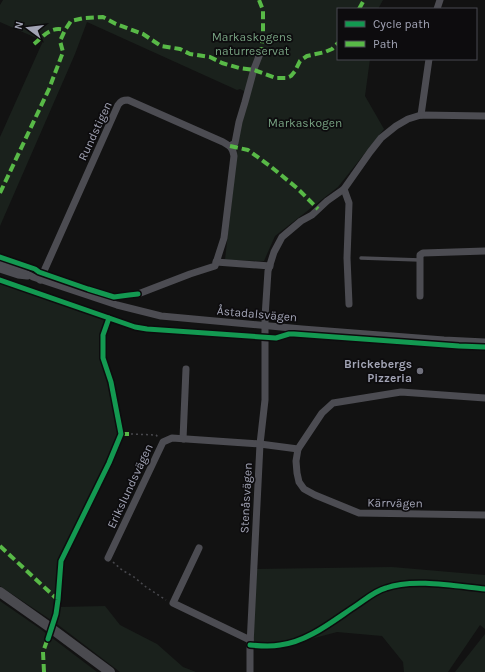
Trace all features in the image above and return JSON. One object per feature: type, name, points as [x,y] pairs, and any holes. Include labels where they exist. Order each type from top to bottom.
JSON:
[{"type":"main road","points":[[0,592],[110,672]]},
{"type":"street","points":[[138,294],[215,266],[224,238],[234,156],[233,150],[230,146],[234,143],[254,69],[261,51]]},
{"type":"street","points":[[429,60],[421,115],[485,116]]},
{"type":"street","name":"Rundstigen","points":[[40,280],[118,105],[121,102],[128,100],[202,132],[230,146]]},
{"type":"street","name":"Stenåsvägen","points":[[250,672],[250,640],[260,444],[265,400],[265,325],[268,271],[274,252],[282,237],[344,189],[370,152],[382,138],[396,126],[408,119],[421,115]]},
{"type":"street","points":[[344,189],[349,203],[347,258],[349,304]]},
{"type":"street","points":[[420,296],[420,255],[423,252],[485,250]]},
{"type":"street","points":[[216,262],[270,266]]},
{"type":"street","name":"Åstadalsvägen","points":[[0,264],[20,270],[40,280],[117,305],[161,316],[444,340],[485,342]]},
{"type":"street","name":"Åstadalsvägen","points":[[0,269],[18,275],[33,277]]},
{"type":"street","points":[[183,439],[186,369]]},
{"type":"street","points":[[298,448],[322,413],[333,403],[401,392],[485,398]]},
{"type":"street","name":"Erikslundsvägen","points":[[108,558],[163,442],[172,438],[298,448]]},
{"type":"street","name":"Kärrvägen","points":[[298,448],[296,461],[297,473],[299,482],[304,489],[353,511],[359,513],[485,516]]},
{"type":"street","points":[[199,548],[173,603],[250,640]]},
{"type":"lane","points":[[362,258],[420,260]]},
{"type":"path","points":[[131,434],[156,435],[163,442]]},
{"type":"path","points":[[108,558],[122,570],[134,576],[146,587],[173,603]]},
{"type":"green space","name":"Markaskogen","points":[[3,0],[383,0],[379,8],[337,8],[337,60],[370,60],[365,96],[384,129],[338,187],[275,236],[264,261],[225,260],[244,91],[240,89],[237,90],[87,22],[75,54],[0,226],[0,137],[43,41],[0,22],[0,5]]},
{"type":"green space","points":[[0,282],[109,319],[103,335],[103,358],[111,382],[121,434],[109,463],[61,561],[56,614],[51,620],[0,586]]},
{"type":"green space","points":[[392,567],[485,575],[485,629],[480,625],[448,672],[404,672],[403,662],[382,636],[337,632],[292,644],[253,643],[256,569]]},
{"type":"green space","points":[[0,601],[39,628],[97,672],[0,672]]},
{"type":"green space","points":[[105,606],[120,625],[157,644],[183,667],[196,672],[120,672],[57,624],[59,607]]},
{"type":"green space","points":[[485,634],[485,672],[455,672]]},
{"type":"marked path","points":[[259,0],[263,10],[261,51]]},
{"type":"marked path","points":[[360,8],[364,0]]},
{"type":"marked path","points":[[0,193],[49,89],[63,52],[60,41],[71,21],[84,18],[103,17],[116,24],[143,34],[161,46],[180,49],[190,54],[210,57],[222,63],[239,68],[254,70],[276,78],[286,78],[291,76],[300,61],[307,56],[325,52],[332,49],[337,44]]},
{"type":"marked path","points":[[34,44],[48,32],[55,29],[65,30]]},
{"type":"marked path","points":[[230,146],[248,150],[297,188],[318,209]]},
{"type":"marked path","points":[[121,434],[131,434]]},
{"type":"marked path","points":[[0,546],[58,600]]},
{"type":"marked path","points":[[44,672],[43,652],[49,635]]},
{"type":"cycle path","points":[[0,257],[35,269],[39,272],[114,297],[138,294]]},
{"type":"cycle path","points":[[0,280],[135,327],[147,329],[276,338],[294,334],[485,347]]},
{"type":"cycle path","points":[[48,639],[56,614],[61,561],[109,463],[121,434],[111,382],[103,358],[103,335],[109,318]]},
{"type":"cycle path","points":[[250,645],[276,646],[301,640],[320,630],[374,593],[397,585],[421,583],[485,589]]},
{"type":"place","name":"Brickebergs Pizzeria","points":[[420,371]]},
{"type":"park label","name":"Markaskogens naturreservat","points":[[252,44]]}]
